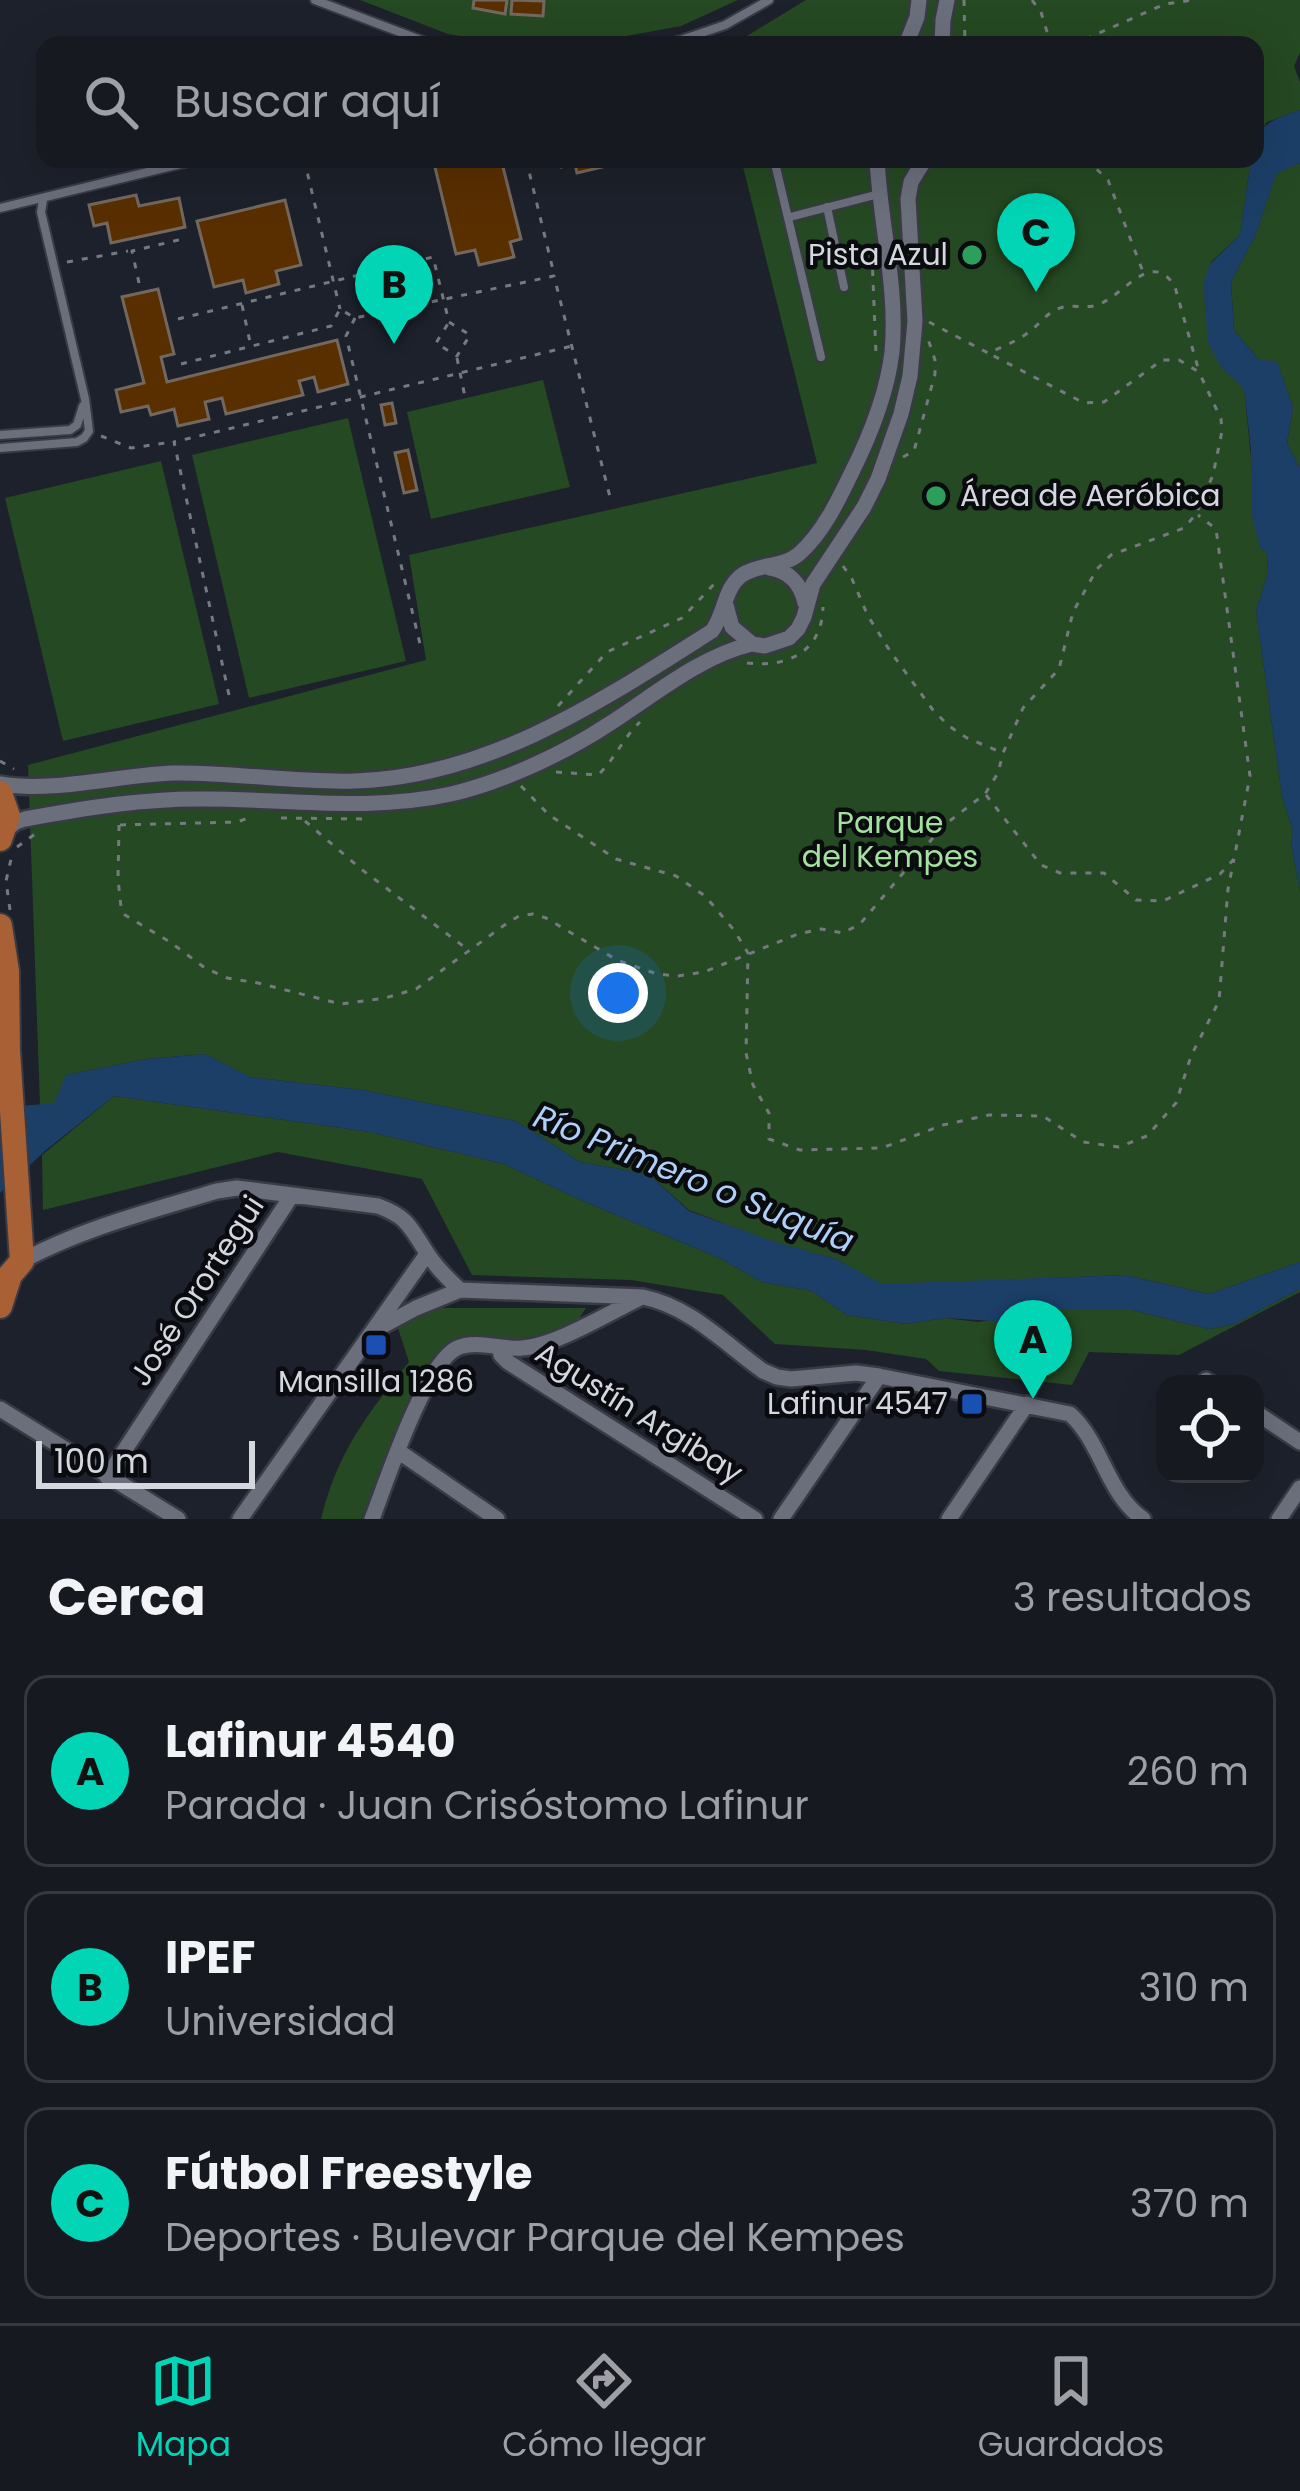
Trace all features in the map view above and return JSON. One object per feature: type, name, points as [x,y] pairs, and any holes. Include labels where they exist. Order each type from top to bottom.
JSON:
[{"type":"main road","points":[[0,788],[8,812],[2,835]]},
{"type":"main road","points":[[0,1306],[10,1275],[22,1261],[8,1051],[6,920]]},
{"type":"street","points":[[909,36],[919,0]]},
{"type":"street","points":[[942,36],[947,0]]},
{"type":"street","points":[[0,788],[175,773],[357,781],[445,767],[503,749],[623,688],[712,631],[735,581],[755,568],[790,561],[802,551],[836,504],[874,424],[889,369],[892,326],[878,168]]},
{"type":"street","points":[[2,835],[25,819],[138,801],[200,798],[370,804],[451,794],[580,742],[737,647],[777,644],[789,638],[798,629],[819,573],[864,507],[902,414],[916,321],[908,199],[919,168]]},
{"type":"street","points":[[767,567],[789,574],[805,604]]},
{"type":"street","points":[[726,602],[732,628],[752,644]]},
{"type":"street","points":[[22,1261],[89,1230],[237,1188],[391,1211],[414,1228],[428,1254],[460,1290]]},
{"type":"street","name":"José Orortegui","points":[[107,1477],[292,1195]]},
{"type":"street","points":[[240,1519],[428,1254]]},
{"type":"street","points":[[374,1331],[460,1290],[663,1301],[683,1310],[777,1377],[856,1373],[1070,1414],[1078,1421],[1122,1512],[1144,1519]]},
{"type":"street","points":[[372,1519],[432,1374],[455,1348],[522,1348],[546,1342],[643,1297]]},
{"type":"street","name":"Agustín Argibay","points":[[500,1347],[508,1362],[755,1519]]},
{"type":"street","points":[[781,1519],[879,1376]]},
{"type":"street","points":[[949,1519],[1027,1404]]},
{"type":"street","points":[[0,1409],[178,1519]]},
{"type":"street","points":[[1264,1418],[1300,1442]]},
{"type":"street","points":[[398,1450],[496,1519]]},
{"type":"street","points":[[1279,1519],[1300,1488]]},
{"type":"lane","points":[[315,0],[410,36]]},
{"type":"lane","points":[[693,36],[725,25],[769,0]]},
{"type":"lane","points":[[0,208],[166,168]]},
{"type":"lane","points":[[776,168],[821,357]]},
{"type":"lane","points":[[790,218],[879,194]]},
{"type":"lane","points":[[0,448],[76,442],[89,431],[41,212],[43,200]]},
{"type":"lane","points":[[827,207],[844,287]]},
{"type":"lane","points":[[0,435],[70,430],[77,425],[85,399]]},
{"type":"path","points":[[964,0],[965,36]]},
{"type":"path","points":[[1032,0],[1048,36]]},
{"type":"path","points":[[1092,36],[1165,4],[1193,0]]},
{"type":"path","points":[[181,364],[331,326],[340,309],[306,168]]},
{"type":"path","points":[[528,168],[611,501]]},
{"type":"path","points":[[1096,168],[1108,179],[1144,273]]},
{"type":"path","points":[[53,265],[187,238]]},
{"type":"path","points":[[871,243],[876,359]]},
{"type":"path","points":[[132,250],[139,283]]},
{"type":"path","points":[[178,319],[433,257],[449,322],[470,335],[457,356],[465,397]]},
{"type":"path","points":[[111,818],[119,821],[118,879],[124,915],[227,978],[340,1004],[416,989],[519,916],[546,918],[617,960],[678,976],[704,972],[798,934],[821,929],[843,933],[860,924],[943,826],[985,794],[1023,708],[1059,669],[1073,612],[1097,568],[1111,555],[1184,528],[1196,514],[1213,475],[1221,418],[1199,372],[1173,281],[1163,274],[1144,273],[1091,307],[1059,308],[1029,332],[988,353]]},
{"type":"path","points":[[340,309],[355,318],[554,276]]},
{"type":"path","points":[[241,303],[250,345]]},
{"type":"path","points":[[355,318],[346,336],[421,648]]},
{"type":"path","points":[[449,322],[436,343],[457,356]]},
{"type":"path","points":[[927,322],[1084,404],[1104,401],[1162,360],[1179,361],[1199,372]]},
{"type":"path","points":[[89,431],[131,448],[174,442],[572,346]]},
{"type":"path","points":[[174,442],[229,695]]},
{"type":"path","points":[[520,784],[549,814],[616,859],[676,876],[705,896],[734,930],[748,953],[746,1053],[753,1085],[769,1113],[769,1139],[800,1150],[882,1148],[989,1115],[1043,1117],[1083,1142],[1119,1147],[1148,1136],[1176,1103],[1191,1056],[1219,1001],[1228,889],[1250,776],[1216,529],[1196,514]]},
{"type":"path","points":[[842,564],[890,651],[934,710],[968,738],[1003,752]]},
{"type":"path","points":[[560,703],[607,652],[682,618],[721,577]]},
{"type":"path","points":[[0,761],[14,769]]},
{"type":"path","points":[[985,794],[1041,865],[1060,873],[1104,873],[1136,900],[1163,901],[1220,874],[1234,859]]},
{"type":"path","points":[[303,819],[468,950]]},
{"type":"path","points":[[6,920],[11,856],[27,838],[51,827]]},
{"type":"green space","points":[[360,0],[738,0],[681,26],[626,36],[448,34]]},
{"type":"green space","points":[[806,0],[1300,0],[1300,53],[1294,66],[1300,82],[1300,110],[1264,126],[1264,36],[747,36]]},
{"type":"green space","points":[[1300,163],[1300,469],[1287,443],[1293,408],[1277,362],[1259,360],[1234,330],[1231,282],[1256,234],[1276,173]]},
{"type":"green space","name":"Parque del Kempes","points":[[743,168],[1250,168],[1240,235],[1211,262],[1221,367],[1244,388],[1260,547],[1267,553],[1268,573],[1256,611],[1300,891],[1300,1262],[1209,1294],[1125,1275],[882,1285],[836,1259],[772,1242],[689,1210],[648,1174],[580,1162],[516,1121],[363,1090],[249,1077],[205,1054],[147,1059],[67,1075],[54,1104],[40,1105],[28,765],[426,660],[409,555],[817,463]]},
{"type":"green space","points":[[543,380],[570,487],[431,519],[407,412]]},
{"type":"green space","points":[[348,418],[406,661],[249,698],[192,455]]},
{"type":"green space","points":[[161,461],[219,704],[63,741],[5,498]]},
{"type":"green space","points":[[114,1096],[370,1132],[504,1164],[719,1258],[762,1282],[812,1291],[847,1315],[906,1324],[945,1318],[978,1322],[1055,1310],[1132,1310],[1209,1329],[1234,1324],[1300,1292],[1179,1355],[1089,1352],[1072,1385],[939,1371],[926,1359],[866,1350],[775,1344],[723,1295],[631,1280],[472,1275],[422,1179],[278,1152],[43,1210],[42,1155]]},
{"type":"green space","points":[[429,1308],[586,1308],[566,1328],[547,1334],[476,1338],[429,1370],[361,1519],[321,1519],[355,1435],[409,1362],[395,1319]]},
{"type":"water","points":[[1300,110],[1300,163],[1276,174],[1256,234],[1231,282],[1234,330],[1259,360],[1277,361],[1293,408],[1287,443],[1300,469],[1300,891],[1256,611],[1268,573],[1267,553],[1260,547],[1252,517],[1244,389],[1221,367],[1208,343],[1203,283],[1211,263],[1240,235],[1250,168],[1264,168],[1264,127]]},
{"type":"water","points":[[205,1054],[250,1077],[363,1090],[516,1121],[580,1162],[648,1174],[689,1211],[836,1259],[882,1284],[1125,1275],[1209,1294],[1300,1262],[1300,1289],[1234,1324],[1209,1329],[1132,1310],[1055,1310],[1040,1324],[945,1318],[906,1324],[847,1315],[812,1291],[762,1282],[719,1258],[504,1164],[370,1132],[114,1096],[0,1193],[0,1108],[54,1103],[66,1075],[147,1059]]},
{"type":"building","points":[[474,0],[507,0],[505,14],[473,8]]},
{"type":"building","points":[[512,0],[544,1],[543,16],[511,14]]},
{"type":"building","points":[[435,168],[503,168],[521,239],[510,242],[514,257],[479,265],[475,250],[456,254]]},
{"type":"building","points":[[136,195],[139,206],[179,198],[185,227],[111,243],[107,223],[94,226],[89,205]]},
{"type":"building","points":[[285,200],[301,265],[276,271],[279,284],[246,293],[243,280],[214,287],[197,221]]},
{"type":"building","points":[[158,289],[174,354],[161,357],[167,382],[337,340],[348,384],[318,392],[314,377],[299,381],[303,395],[226,414],[222,398],[205,402],[209,419],[178,426],[174,409],[151,415],[148,406],[121,412],[116,390],[144,383],[122,297]]},
{"type":"building","points":[[392,403],[396,423],[385,425],[381,405]]},
{"type":"building","points":[[408,450],[417,490],[404,493],[395,453]]},
{"type":"place","name":"Pista Azul","points":[[972,255]]},
{"type":"place","name":"Fútbol Freestyle","points":[[1036,292]]},
{"type":"place","name":"IPEF","points":[[394,344]]},
{"type":"place","name":"Área de Aeróbica","points":[[936,496]]},
{"type":"place","name":"Mansilla 1286","points":[[376,1345]]},
{"type":"place","name":"Lafinur 4540","points":[[1033,1399]]},
{"type":"place","name":"Lafinur 4547","points":[[972,1404]]},
{"type":"water label","name":"Río Primero o Suquía","points":[[694,1178]]}]
